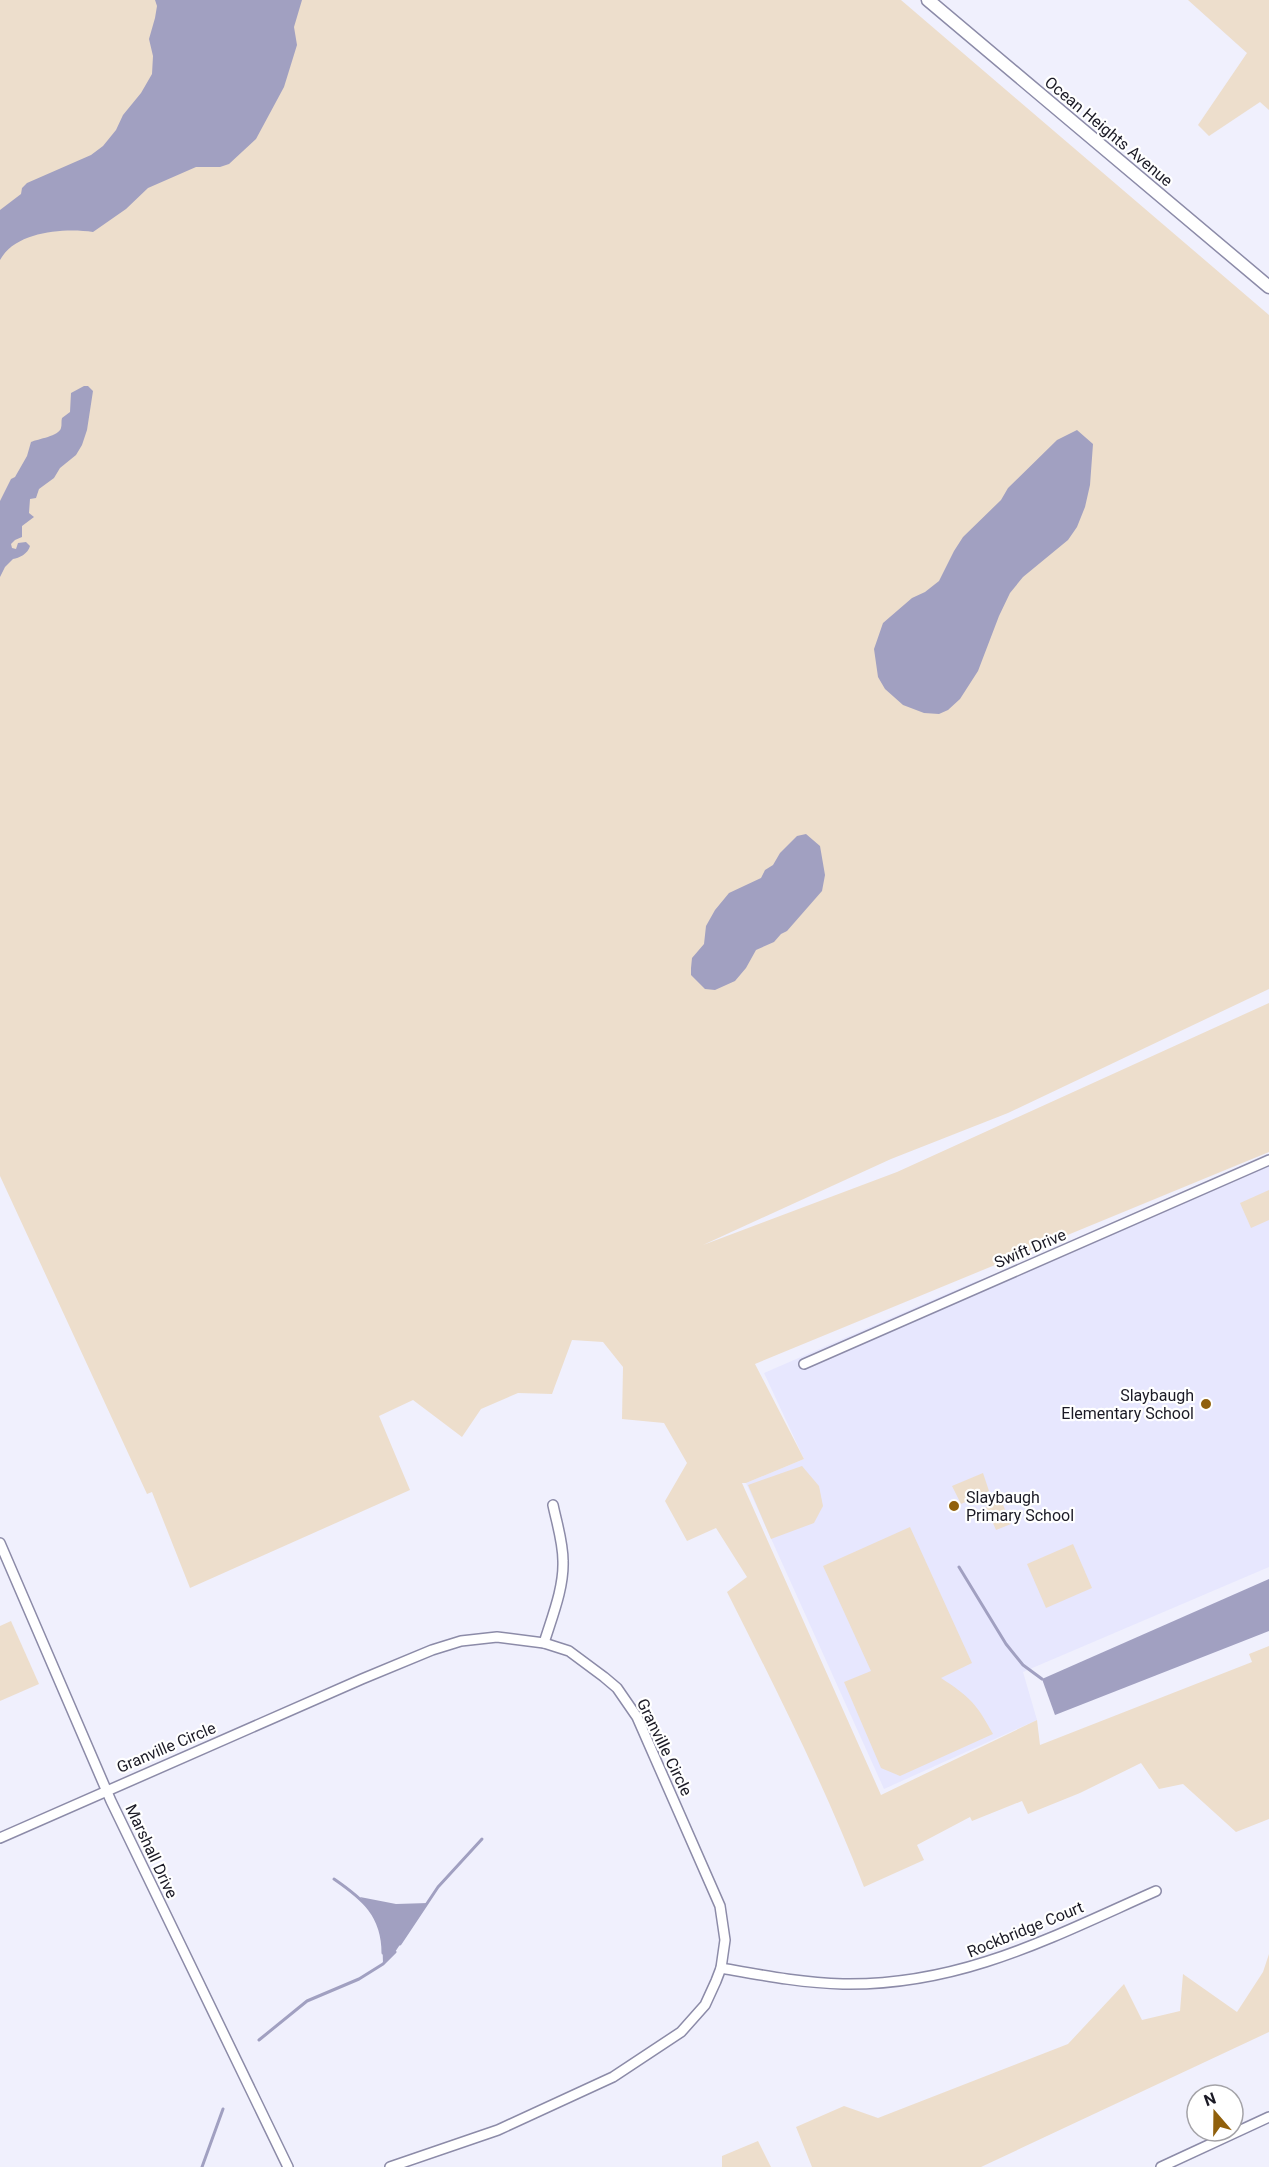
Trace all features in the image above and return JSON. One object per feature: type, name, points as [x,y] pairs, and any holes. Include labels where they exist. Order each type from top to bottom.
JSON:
[{"type":"main road","name":"Ocean Heights Avenue","points":[[928,0],[1269,287]]},
{"type":"street","name":"Swift Drive","points":[[804,1364],[1269,1160]]},
{"type":"street","points":[[544,1643],[562,1581],[564,1564],[553,1505]]},
{"type":"street","name":"Marshall Drive","points":[[0,1543],[106,1790],[288,2167]]},
{"type":"street","name":"Granville Circle","points":[[0,1838],[362,1679],[439,1648],[497,1636],[544,1643],[569,1651],[598,1672],[617,1689],[637,1717],[720,1906],[725,1940],[721,1968],[705,2005],[681,2032],[613,2077],[498,2130],[390,2167]]},
{"type":"street","name":"Rockbridge Court","points":[[721,1968],[781,1979],[833,1983],[863,1984],[918,1979],[963,1970],[1013,1953],[1156,1890]]},
{"type":"street","points":[[1161,2167],[1269,2117]]},
{"type":"shaded area","points":[[0,0],[901,0],[1269,315],[1269,989],[1008,1113],[891,1159],[703,1245],[897,1172],[1269,1003],[1269,1152],[755,1364],[804,1459],[742,1483],[881,1795],[1037,1720],[1040,1745],[1252,1662],[1249,1654],[1269,1646],[1269,1819],[1236,1832],[1183,1784],[1159,1789],[1141,1763],[1080,1793],[1028,1814],[1022,1801],[972,1821],[970,1817],[917,1845],[924,1860],[864,1887],[782,1701],[727,1592],[747,1577],[716,1528],[687,1541],[665,1501],[687,1463],[664,1423],[622,1419],[623,1367],[603,1342],[572,1340],[552,1394],[518,1393],[481,1409],[462,1437],[413,1400],[379,1416],[410,1490],[190,1588],[152,1492],[147,1494],[0,1176]]},
{"type":"shaded area","points":[[155,0],[302,0],[294,27],[297,45],[284,87],[256,139],[229,164],[220,167],[196,167],[148,188],[126,209],[93,232],[55,231],[29,237],[7,250],[0,260],[0,210],[21,194],[22,188],[27,183],[91,155],[103,146],[116,130],[123,115],[141,93],[152,74],[153,56],[149,39],[157,6]]},
{"type":"shaded area","points":[[1188,0],[1269,0],[1269,110],[1260,102],[1209,136],[1198,125],[1247,53]]},
{"type":"shaded area","points":[[88,386],[93,391],[87,430],[82,445],[76,455],[60,468],[54,478],[39,489],[36,498],[30,499],[29,513],[34,517],[22,526],[22,537],[11,544],[12,548],[16,549],[18,543],[26,542],[30,546],[29,549],[23,555],[13,559],[5,567],[0,577],[0,501],[11,479],[15,477],[27,456],[31,442],[59,431],[62,418],[70,412],[71,393]]},
{"type":"shaded area","points":[[1077,430],[1093,444],[1090,485],[1077,527],[1068,540],[1023,577],[1010,593],[978,671],[960,699],[948,710],[939,714],[924,713],[903,705],[885,689],[878,677],[874,649],[883,623],[912,598],[925,592],[939,581],[963,537],[1057,440]]},
{"type":"shaded area","points":[[806,834],[820,846],[825,875],[822,891],[787,931],[774,942],[756,950],[746,968],[735,981],[715,990],[705,989],[691,975],[692,958],[704,944],[706,926],[715,910],[729,893],[761,878],[765,870],[773,865],[780,853],[797,836]]},
{"type":"shaded area","name":"Slaybaugh Primary School","points":[[1269,1160],[1269,1567],[1023,1672],[1037,1720],[884,1789],[746,1483],[804,1459],[764,1373],[976,1281],[1028,1265]]},
{"type":"shaded area","points":[[1269,1190],[1269,1220],[1251,1228],[1240,1203]]},
{"type":"shaded area","points":[[802,1466],[819,1486],[823,1506],[814,1523],[771,1539],[748,1485]]},
{"type":"shaded area","points":[[983,1473],[989,1491],[961,1504],[952,1486]]},
{"type":"shaded area","points":[[1001,1500],[1011,1524],[996,1530],[986,1507]]},
{"type":"shaded area","points":[[910,1527],[972,1663],[941,1678],[972,1702],[993,1734],[900,1776],[881,1768],[844,1682],[871,1671],[823,1566]]},
{"type":"shaded area","points":[[1073,1544],[1092,1588],[1046,1608],[1027,1564]]},
{"type":"shaded area","points":[[1269,1579],[1269,1631],[1055,1715],[1042,1679]]},
{"type":"shaded area","points":[[11,1621],[39,1684],[0,1701],[0,1626]]},
{"type":"shaded area","points":[[360,1897],[396,1904],[428,1903],[395,1952],[383,1964],[379,1928]]},
{"type":"shaded area","points":[[1269,1954],[1269,2032],[981,2167],[812,2167],[796,2127],[844,2106],[878,2118],[1068,2044],[1124,1984],[1142,2020],[1180,2011],[1183,1974],[1237,2012],[1263,1972]]},
{"type":"shaded area","points":[[758,2141],[771,2167],[722,2167],[722,2156]]},
{"type":"waterway","points":[[959,1567],[1006,1644],[1023,1665],[1042,1679]]},
{"type":"waterway","points":[[400,1944],[438,1887],[482,1839]]},
{"type":"waterway","points":[[334,1879],[362,1901],[375,1918],[382,1940],[383,1953]]},
{"type":"waterway","points":[[259,2040],[307,2001],[359,1979],[383,1964],[395,1952]]},
{"type":"waterway","points":[[202,2167],[223,2109]]},
{"type":"place","name":"Slaybaugh Elementary School","points":[[1206,1404]]},
{"type":"place","name":"Slaybaugh Primary School","points":[[954,1506]]}]
